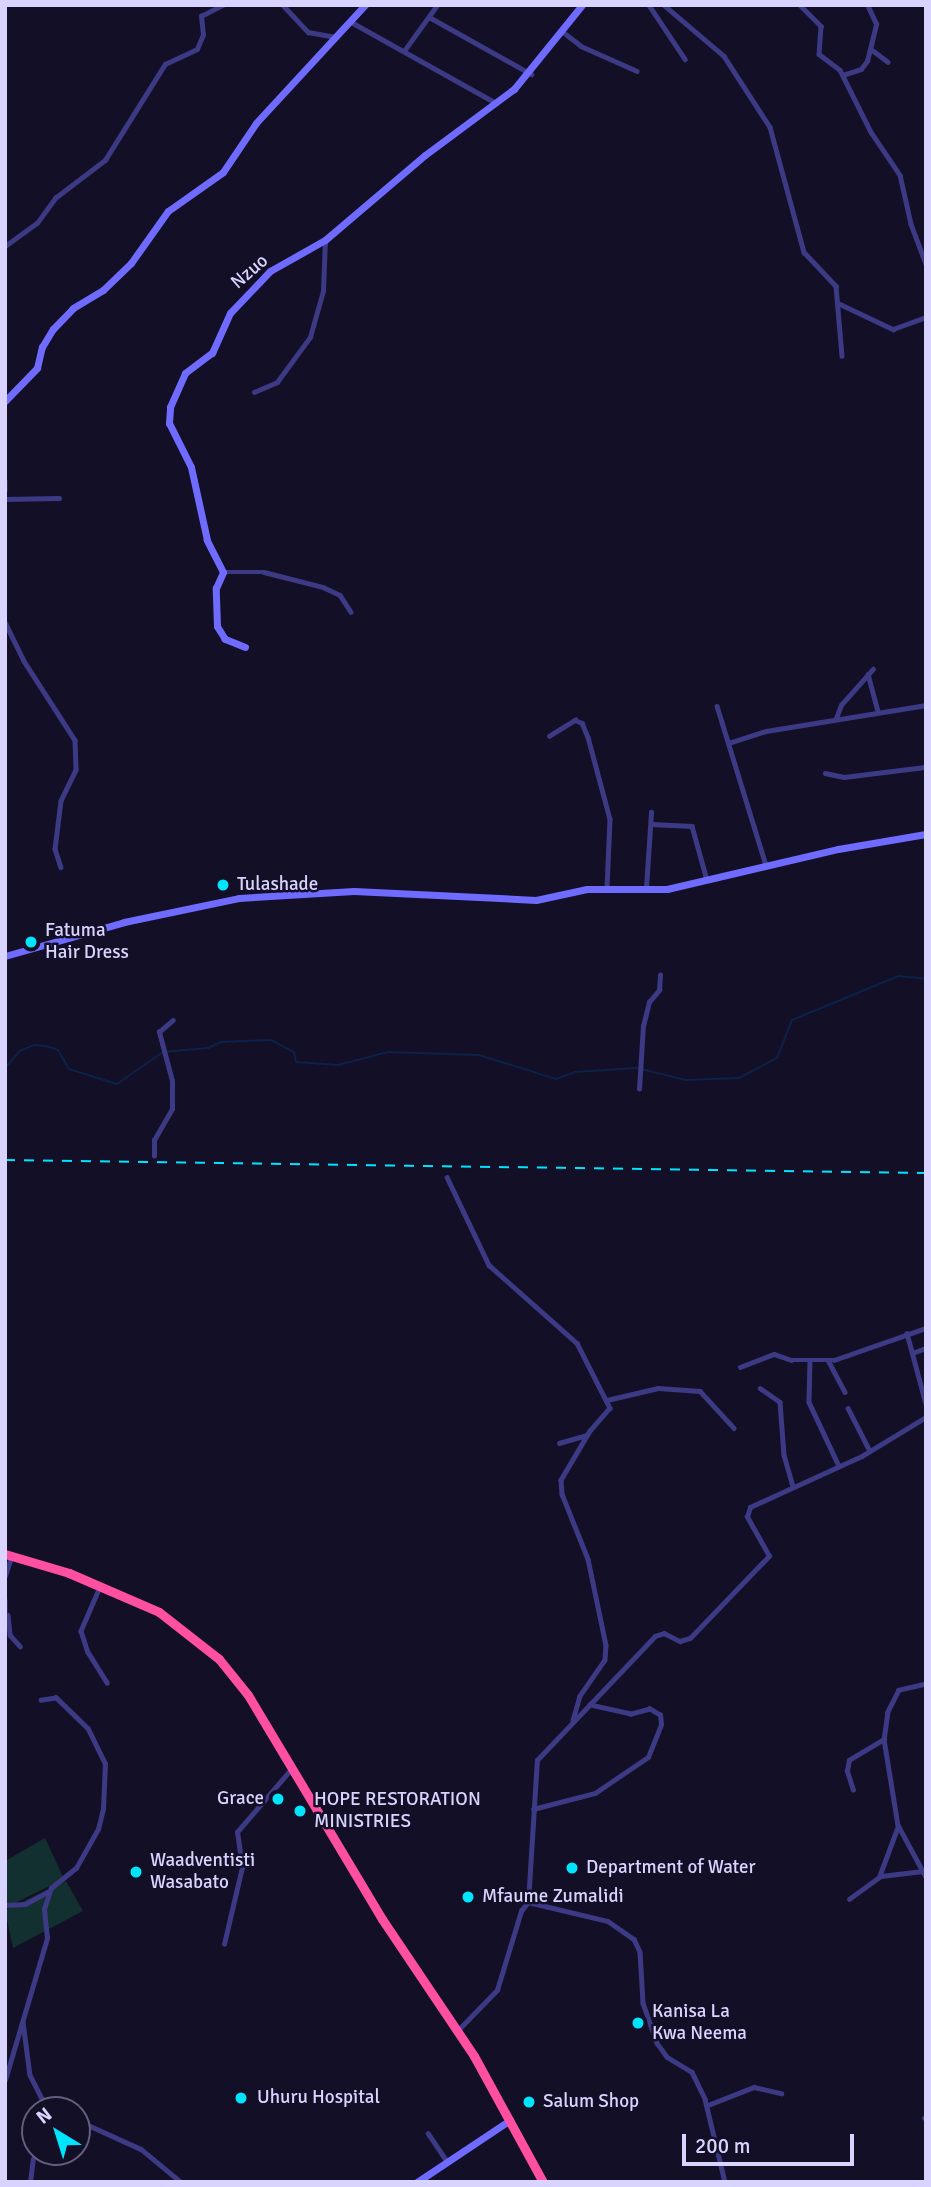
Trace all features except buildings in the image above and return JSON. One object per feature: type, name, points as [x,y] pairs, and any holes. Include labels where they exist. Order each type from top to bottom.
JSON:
[{"type":"highway","points":[[8,1555],[100,1586],[179,1624],[219,1659],[293,1768],[382,1919],[457,2031],[543,2182]]},
{"type":"street","points":[[5,246],[37,223],[55,198],[105,160],[166,64],[197,49],[204,34],[202,15],[223,5]]},
{"type":"street","points":[[283,5],[307,32],[340,37]]},
{"type":"street","points":[[5,401],[37,369],[47,338],[73,308],[103,290],[131,263],[168,211],[223,172],[256,123],[353,23],[365,5]]},
{"type":"street","points":[[404,51],[431,18],[437,5]]},
{"type":"street","name":"Nzuo","points":[[223,572],[207,540],[191,467],[169,423],[170,407],[188,369],[218,345],[237,304],[276,267],[325,240],[425,155],[531,74],[582,5]]},
{"type":"street","points":[[649,5],[685,59]]},
{"type":"street","points":[[664,5],[723,56],[769,127],[779,149],[800,243],[811,261],[831,278],[840,304],[842,356]]},
{"type":"street","points":[[800,5],[821,26],[819,54],[843,75],[872,132],[900,175],[926,264]]},
{"type":"street","points":[[843,75],[862,69],[871,49],[876,24],[867,5]]},
{"type":"street","points":[[431,18],[531,74]]},
{"type":"street","points":[[353,23],[496,103]]},
{"type":"street","points":[[562,31],[582,46],[637,71]]},
{"type":"street","points":[[871,49],[888,62]]},
{"type":"street","points":[[254,392],[277,382],[310,337],[323,291],[325,240]]},
{"type":"street","points":[[840,304],[893,329],[926,317]]},
{"type":"street","points":[[5,481],[5,490]]},
{"type":"street","points":[[5,499],[59,498]]},
{"type":"street","points":[[245,647],[225,639],[217,626],[216,588],[223,572],[264,572],[323,587],[340,594],[351,612]]},
{"type":"street","points":[[5,622],[24,661],[47,691],[75,740],[76,770],[61,801],[55,849],[61,867]]},
{"type":"street","points":[[836,718],[841,705],[873,668]]},
{"type":"street","points":[[868,674],[878,712]]},
{"type":"street","points":[[717,705],[766,866]]},
{"type":"street","points":[[729,743],[766,731],[926,705]]},
{"type":"street","points":[[549,736],[575,720],[581,721],[589,737],[609,812],[607,888]]},
{"type":"street","points":[[825,774],[844,777],[926,767]]},
{"type":"street","points":[[646,890],[651,812]]},
{"type":"street","points":[[651,824],[692,826],[707,881]]},
{"type":"street","points":[[5,956],[124,922],[239,898],[393,891],[536,900],[607,888],[646,890],[707,881],[766,866],[926,834]]},
{"type":"street","points":[[639,1088],[643,1026],[649,1002],[659,990],[660,975]]},
{"type":"street","points":[[154,1156],[154,1140],[172,1109],[172,1081],[159,1032],[173,1020]]},
{"type":"street","points":[[447,1177],[488,1265],[577,1343],[607,1400],[609,1411],[588,1435],[563,1475],[561,1490],[588,1559],[606,1652],[600,1670],[580,1696],[573,1721]]},
{"type":"street","points":[[740,1367],[774,1354],[828,1360],[926,1328]]},
{"type":"street","points":[[907,1333],[915,1352],[926,1405]]},
{"type":"street","points":[[915,1352],[926,1348]]},
{"type":"street","points":[[810,1360],[809,1404],[839,1466]]},
{"type":"street","points":[[828,1360],[845,1392]]},
{"type":"street","points":[[607,1400],[658,1388],[699,1391],[734,1427]]},
{"type":"street","points":[[760,1388],[780,1402],[784,1455],[793,1486]]},
{"type":"street","points":[[848,1408],[870,1451]]},
{"type":"street","points":[[457,2031],[497,1990],[517,1923],[528,1902],[537,1760],[657,1634],[680,1641],[690,1638],[769,1556],[747,1512],[762,1499],[870,1451],[926,1418]]},
{"type":"street","points":[[559,1443],[588,1435]]},
{"type":"street","points":[[5,1576],[8,1555]]},
{"type":"street","points":[[100,1586],[81,1630],[88,1652],[107,1682]]},
{"type":"street","points":[[5,1600],[10,1635],[20,1646]]},
{"type":"street","points":[[5,1622],[8,1615]]},
{"type":"street","points":[[926,1684],[899,1690],[888,1712],[884,1739],[898,1825],[926,1877]]},
{"type":"street","points":[[5,1905],[24,1904],[50,1891],[76,1868],[98,1829],[105,1764],[88,1729],[56,1698],[41,1700]]},
{"type":"street","points":[[533,1809],[595,1793],[648,1757],[661,1724],[660,1715],[650,1709],[631,1714],[590,1705]]},
{"type":"street","points":[[853,1790],[847,1771],[849,1760],[884,1739]]},
{"type":"street","points":[[224,1944],[242,1867],[237,1832],[293,1768]]},
{"type":"street","points":[[879,1877],[898,1825]]},
{"type":"street","points":[[849,1899],[879,1877],[923,1871]]},
{"type":"street","points":[[5,2080],[47,1938],[44,1914],[50,1891]]},
{"type":"street","points":[[528,1902],[608,1921],[634,1939],[640,1952],[643,2003],[657,2043],[667,2057],[692,2072],[708,2105],[711,2139],[725,2182]]},
{"type":"street","points":[[23,2020],[30,2075],[41,2096]]},
{"type":"street","points":[[708,2105],[754,2087],[781,2093]]},
{"type":"street","points":[[417,2182],[510,2120]]},
{"type":"street","points":[[91,2126],[141,2149],[181,2182]]},
{"type":"street","points":[[428,2133],[447,2161]]},
{"type":"green space","points":[[45,1838],[64,1879],[5,1908],[5,1861]]},
{"type":"green space","points":[[66,1881],[83,1911],[13,1948],[5,1910]]},
{"type":"waterway","points":[[5,1068],[20,1051],[34,1045],[46,1046],[58,1050],[69,1069],[117,1084],[163,1052],[208,1048],[221,1042],[271,1040],[294,1052],[296,1062],[338,1065],[388,1052],[479,1055],[556,1079],[575,1072],[637,1068],[686,1080],[739,1078],[777,1058],[792,1020],[899,976],[926,979]]},
{"type":"railway","points":[[5,1160],[926,1173]]},
{"type":"place","name":"Tulashade","points":[[223,885]]},
{"type":"place","name":"Fatuma Hair Dress","points":[[31,942]]},
{"type":"place","name":"Grace","points":[[278,1799]]},
{"type":"place","name":"HOPE RESTORATION MINISTRIES","points":[[300,1811]]},
{"type":"place","name":"Department of Water","points":[[572,1868]]},
{"type":"place","name":"Waadventisti Wasabato","points":[[136,1872]]},
{"type":"place","name":"Mfaume Zumalidi","points":[[468,1897]]},
{"type":"place","name":"Kanisa La Kwa Neema","points":[[638,2023]]},
{"type":"place","name":"Uhuru Hospital","points":[[241,2098]]},
{"type":"place","name":"Salum Shop","points":[[529,2102]]}]
